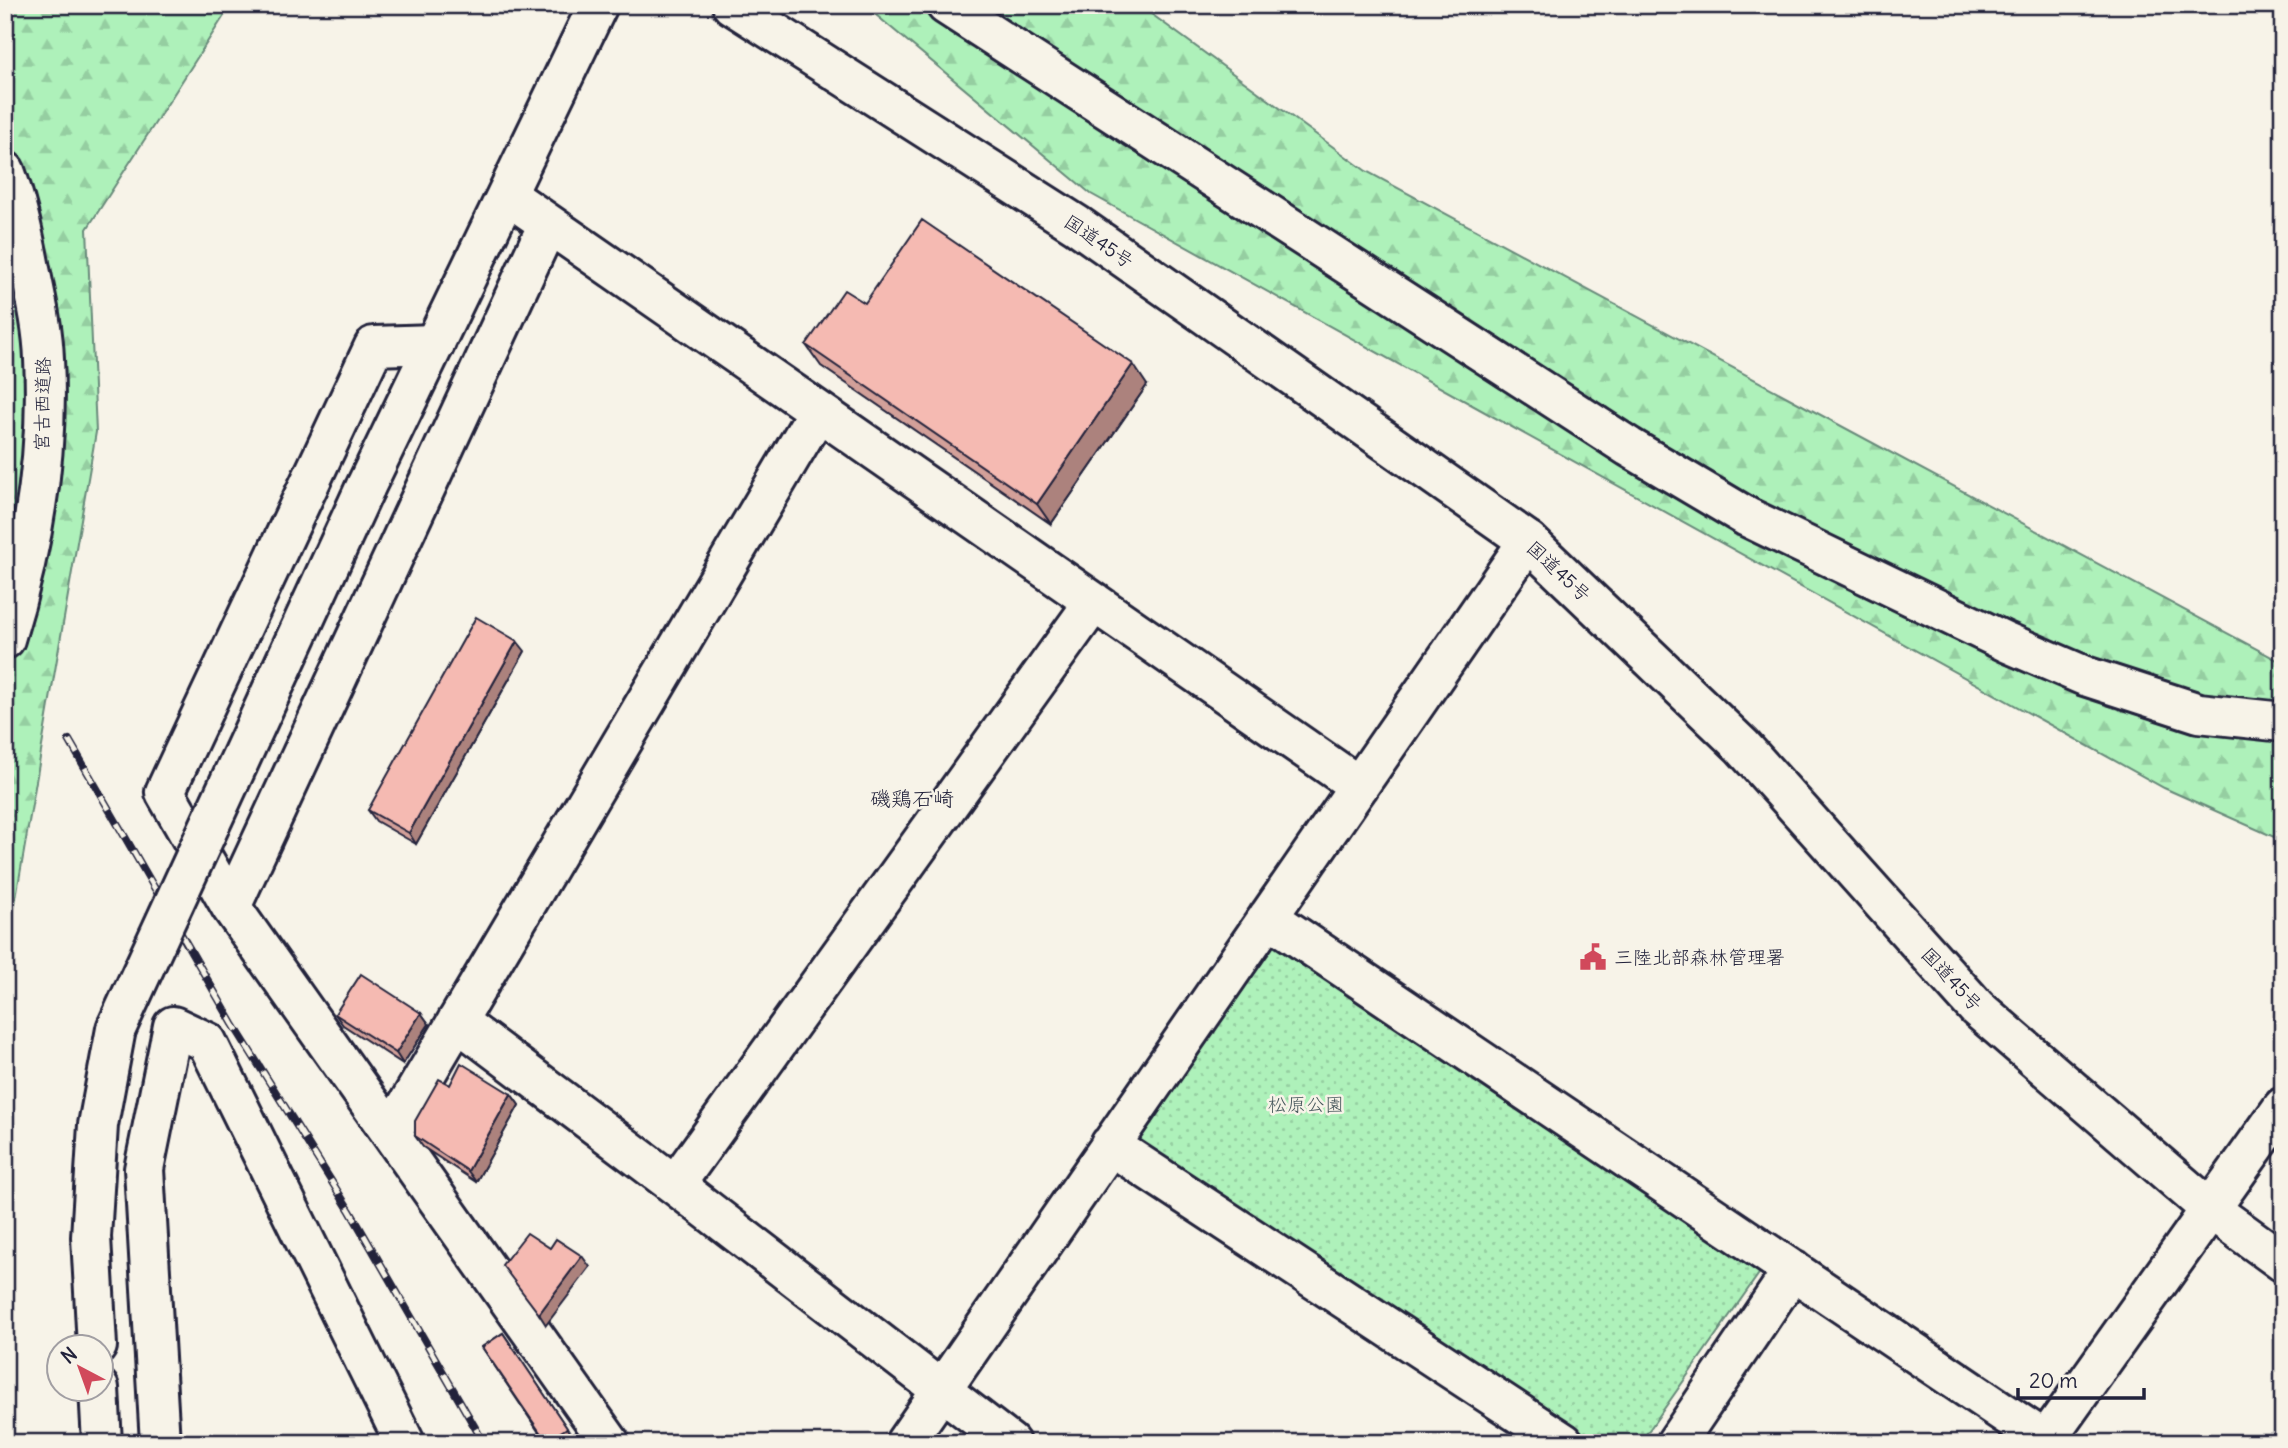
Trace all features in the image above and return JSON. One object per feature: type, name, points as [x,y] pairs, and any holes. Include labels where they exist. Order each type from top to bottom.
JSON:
[{"type":"main road","points":[[96,1332],[91,1237],[98,1125],[116,1029],[365,488],[598,5]]},
{"type":"main road","name":"国道45号","points":[[732,5],[1077,225],[1528,541],[1742,747],[1977,1008],[2210,1209],[2283,1262]]},
{"type":"main road","points":[[946,5],[1629,447],[1747,517],[2006,642],[2085,676],[2199,713],[2283,722]]},
{"type":"main road","name":"宮古西道路","points":[[5,171],[15,196],[36,300],[44,356],[45,419],[36,510],[17,600],[5,639]]},
{"type":"main road","points":[[507,195],[1359,786]]},
{"type":"main road","points":[[231,907],[548,224]]},
{"type":"main road","points":[[435,344],[374,346],[165,792],[231,907],[610,1443]]},
{"type":"main road","points":[[391,1133],[817,411]]},
{"type":"main road","points":[[905,1443],[1528,541]]},
{"type":"main road","points":[[675,1185],[1094,602]]},
{"type":"main road","points":[[1268,916],[2046,1442],[2283,1107]]},
{"type":"main road","points":[[457,1021],[1010,1443]]},
{"type":"main road","points":[[160,1443],[144,1169],[173,1027],[206,1042],[405,1443]]},
{"type":"main road","points":[[1110,1145],[1564,1443]]},
{"type":"main road","points":[[1676,1443],[1793,1270]]},
{"type":"main road","points":[[100,1402],[102,1443]]},
{"type":"green space","points":[[5,5],[231,5],[87,229],[96,432],[13,915],[5,919]]},
{"type":"green space","points":[[864,5],[1139,5],[1366,171],[2283,663],[2283,841],[2164,788],[1091,194]]},
{"type":"green space","name":"松原公園","points":[[1274,936],[1765,1265],[1640,1443],[1595,1443],[1135,1137]]},
{"type":"building","points":[[922,220],[1133,364],[1037,504],[806,345],[844,290],[865,303]]},
{"type":"building","points":[[476,617],[517,641],[409,833],[368,810]]},
{"type":"building","points":[[361,974],[421,1013],[396,1053],[335,1014]]},
{"type":"building","points":[[461,1063],[511,1094],[468,1171],[415,1136],[415,1121],[439,1079],[450,1085]]},
{"type":"building","points":[[527,1233],[550,1248],[556,1239],[582,1256],[539,1314],[502,1265]]},
{"type":"building","points":[[503,1333],[567,1428],[546,1441],[482,1347]]},
{"type":"railway","points":[[69,740],[233,1024],[350,1211],[484,1443]]},
{"type":"place","name":"三陸北部森林管理署","points":[[1593,957]]},
{"type":"district","name":"磯鶏石崎","points":[[912,799]]}]
